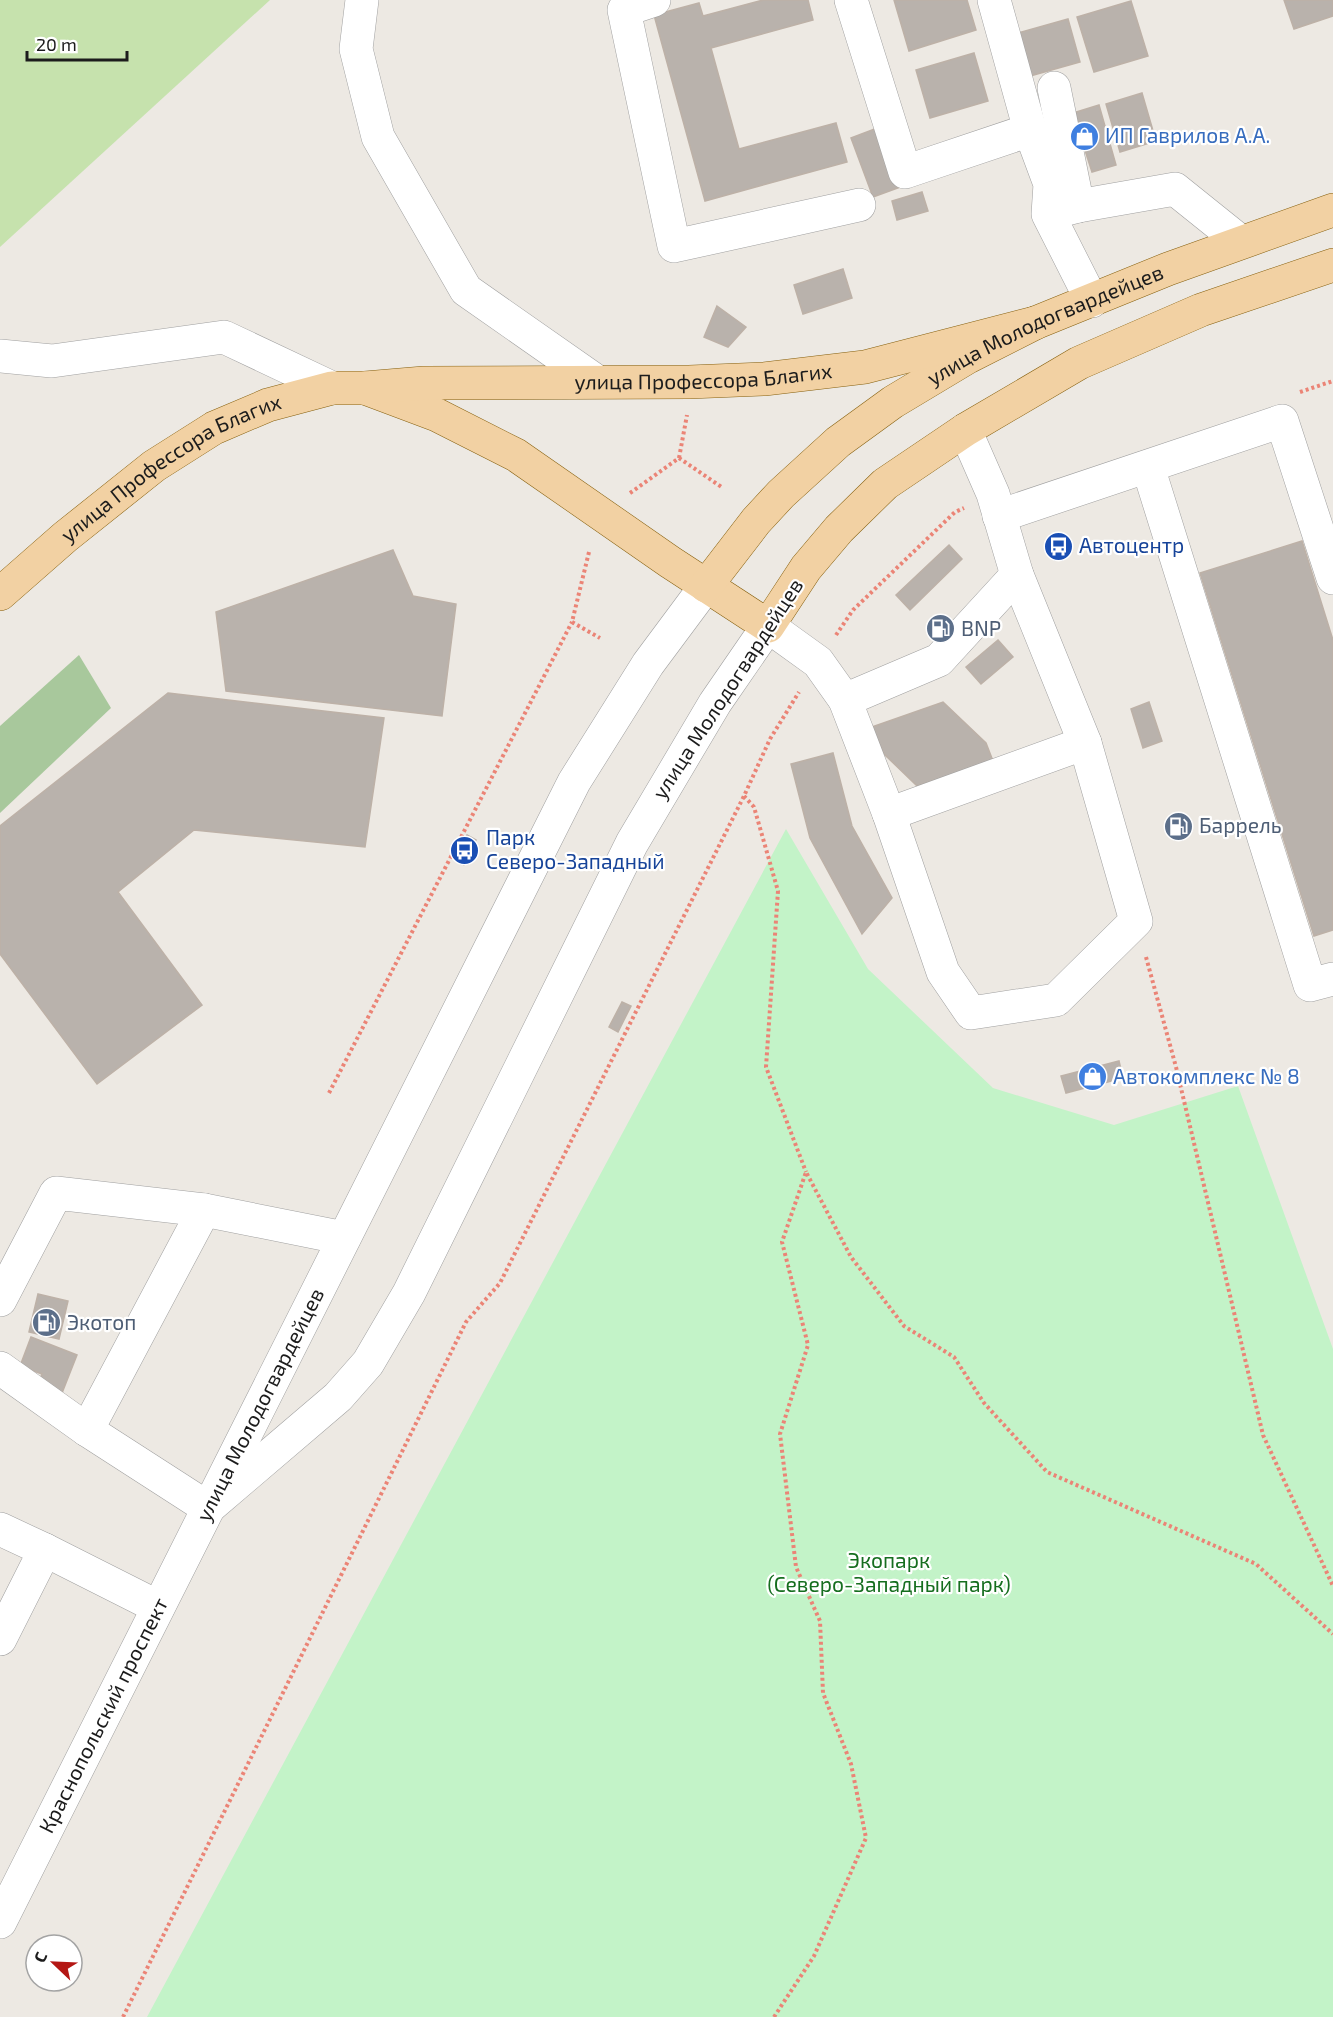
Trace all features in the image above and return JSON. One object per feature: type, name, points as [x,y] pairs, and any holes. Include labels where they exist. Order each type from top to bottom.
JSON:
[{"type":"main road","name":"улица Молодогвардейцев","points":[[706,586],[763,514],[838,442],[893,402],[968,357],[1035,323],[1168,268],[1333,210]]},
{"type":"main road","name":"улица Молодогвардейцев","points":[[768,626],[806,568],[839,529],[885,484],[965,430],[1079,363],[1201,310],[1333,266]]},
{"type":"main road","name":"улица Профессора Благих","points":[[0,594],[65,537],[154,466],[214,428],[268,405],[332,388],[424,383],[689,382],[764,379],[865,367],[1035,323]]},
{"type":"main road","name":"улица Профессора Благих","points":[[365,388],[436,415],[516,455],[768,626]]},
{"type":"street","points":[[362,0],[356,49],[378,137],[466,290],[596,381]]},
{"type":"street","points":[[654,0],[624,10],[674,246],[859,205]]},
{"type":"street","points":[[851,0],[905,172],[1030,130]]},
{"type":"street","points":[[994,0],[1030,130],[1050,184],[1063,210],[1092,301]]},
{"type":"street","points":[[1054,88],[1063,210]]},
{"type":"street","points":[[1063,210],[1175,189],[1240,242]]},
{"type":"street","points":[[0,356],[51,361],[224,337],[332,388]]},
{"type":"street","points":[[999,516],[1282,421],[1333,578]]},
{"type":"street","points":[[768,626],[818,662],[845,700],[889,814],[943,972],[971,1013],[1056,1000],[1136,921],[1085,743],[1017,575],[993,494],[965,430]]},
{"type":"street","points":[[1148,466],[1310,985],[1333,979]]},
{"type":"street","points":[[845,700],[939,660],[1017,575]]},
{"type":"street","name":"улица Молодогвардейцев","points":[[208,1508],[574,782],[648,664],[706,586]]},
{"type":"street","name":"улица Молодогвардейцев","points":[[208,1508],[338,1397],[368,1362],[409,1293],[632,843],[716,703],[768,626]]},
{"type":"street","points":[[889,814],[1085,743]]},
{"type":"street","points":[[0,1300],[56,1193],[204,1210],[344,1238]]},
{"type":"street","points":[[87,1430],[204,1210]]},
{"type":"street","points":[[0,1368],[87,1430],[208,1508]]},
{"type":"street","name":"Краснопольский проспект","points":[[0,1922],[208,1508]]},
{"type":"street","points":[[0,1529],[158,1607]]},
{"type":"street","points":[[0,1639],[45,1550]]},
{"type":"path","points":[[622,498],[679,459],[688,412]]},
{"type":"path","points":[[679,459],[723,488]]},
{"type":"path","points":[[329,1093],[572,622],[589,552]]},
{"type":"path","points":[[572,622],[600,638]]},
{"type":"path","points":[[744,796],[754,807],[778,891],[766,1067],[806,1172],[851,1257],[904,1326],[954,1357],[984,1403],[1047,1472],[1256,1564],[1333,1634]]},
{"type":"path","points":[[1136,921],[1176,1067],[1263,1435],[1333,1586]]},
{"type":"path","points":[[774,2017],[814,1956],[866,1838],[851,1764],[823,1693],[820,1621],[796,1567],[780,1434],[808,1345],[782,1242],[806,1172]]},
{"type":"path","points":[[123,2017],[466,1322],[500,1283]]},
{"type":"green space","points":[[0,0],[270,0],[0,247]]},
{"type":"green space","points":[[79,655],[111,708],[0,813],[0,726]]},
{"type":"green space","name":"Экопарк (Северо-Западный парк)","points":[[786,829],[868,969],[993,1088],[1114,1125],[1238,1086],[1333,1349],[1333,2017],[147,2017]]},
{"type":"building","points":[[763,0],[808,0],[813,20],[711,48],[739,149],[836,123],[847,162],[705,201],[654,15],[699,3],[703,16]]},
{"type":"building","points":[[894,0],[967,0],[976,30],[909,51]]},
{"type":"building","points":[[1284,0],[1333,0],[1333,16],[1294,29]]},
{"type":"building","points":[[1131,1],[1148,56],[1094,72],[1077,17]]},
{"type":"building","points":[[1068,19],[1080,62],[1030,76],[1018,33]]},
{"type":"building","points":[[974,53],[988,101],[930,118],[916,70]]},
{"type":"building","points":[[1142,93],[1156,141],[1120,152],[1106,104]]},
{"type":"building","points":[[1099,105],[1116,165],[1092,172],[1073,113]]},
{"type":"building","points":[[880,127],[903,186],[873,197],[851,138]]},
{"type":"building","points":[[922,192],[928,211],[897,220],[892,201]]},
{"type":"building","points":[[843,269],[852,298],[803,314],[794,285]]},
{"type":"building","points":[[717,306],[746,327],[728,347],[704,337]]},
{"type":"building","points":[[1302,541],[1333,640],[1333,930],[1314,936],[1200,573]]},
{"type":"building","points":[[949,545],[962,559],[910,610],[896,595]]},
{"type":"building","points":[[393,550],[413,596],[456,604],[442,716],[226,691],[216,612]]},
{"type":"building","points":[[998,640],[1013,657],[981,684],[966,667]]},
{"type":"building","points":[[168,693],[384,718],[365,847],[194,830],[118,892],[202,1005],[97,1084],[0,954],[0,826]]},
{"type":"building","points":[[943,702],[986,743],[993,761],[917,786],[884,754],[872,727]]},
{"type":"building","points":[[1149,702],[1162,741],[1143,748],[1131,709]]},
{"type":"building","points":[[833,753],[852,826],[892,898],[862,934],[810,838],[791,764]]},
{"type":"building","points":[[467,835],[476,840],[464,865],[455,860]]},
{"type":"building","points":[[622,1002],[631,1006],[618,1032],[609,1027]]},
{"type":"building","name":"Автокомплекс № 8","points":[[1119,1061],[1123,1078],[1066,1093],[1061,1076]]},
{"type":"building","points":[[38,1294],[68,1301],[59,1339],[29,1332]]},
{"type":"building","points":[[31,1337],[77,1355],[62,1393],[38,1383],[42,1374],[20,1366]]},
{"type":"place","name":"ИП Гаврилов А.А.","points":[[1084,136]]},
{"type":"place","name":"Автоцентр","points":[[1058,546]]},
{"type":"place","name":"BNP","points":[[940,629]]},
{"type":"place","name":"Баррель","points":[[1178,826]]},
{"type":"place","name":"Парк Северо-Западный","points":[[465,850]]},
{"type":"place","name":"Автокомплекс № 8","points":[[1092,1077]]},
{"type":"place","name":"Экотоп","points":[[46,1323]]}]
